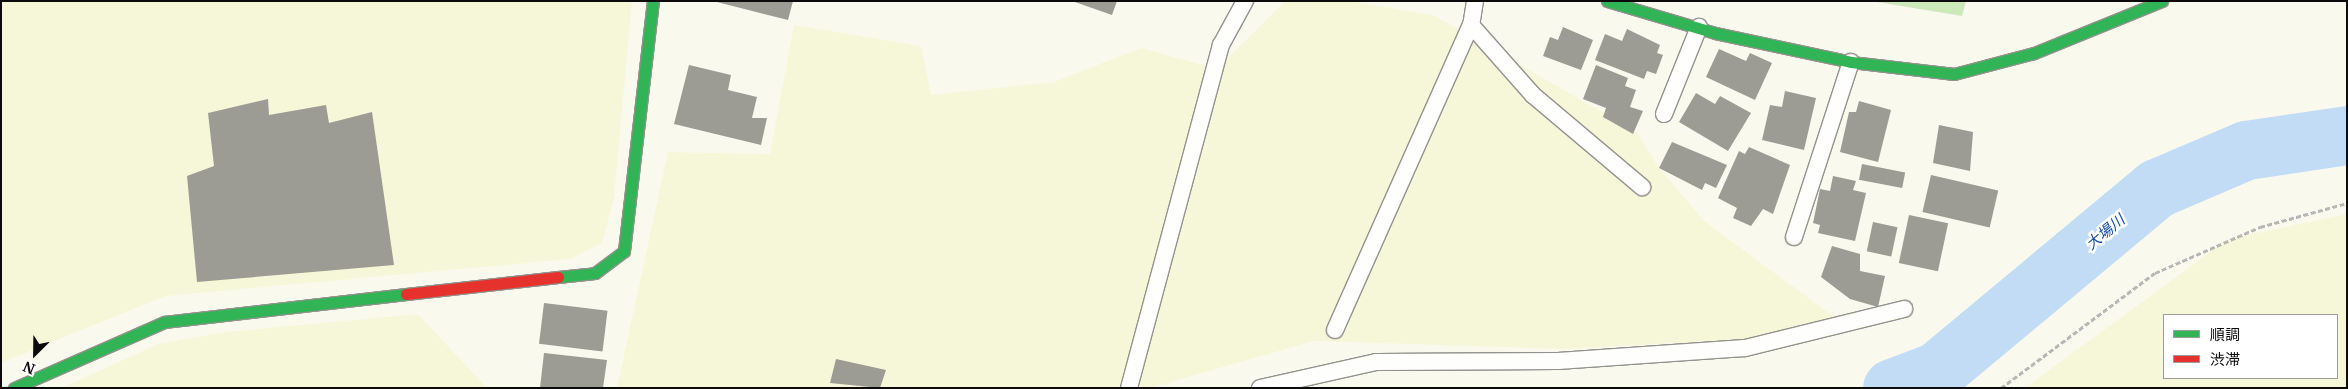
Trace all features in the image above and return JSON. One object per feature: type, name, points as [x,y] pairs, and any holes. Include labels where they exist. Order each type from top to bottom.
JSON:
[{"type":"street","points":[[14,388],[164,322],[595,273],[624,251],[653,1]]},
{"type":"street","points":[[1607,1],[1699,27],[1851,62],[1954,74],[2034,53],[2162,1]]},
{"type":"lane","points":[[1129,388],[1221,45],[1245,1]]},
{"type":"lane","points":[[1335,330],[1471,25],[1475,1]]},
{"type":"lane","points":[[1471,25],[1533,96],[1642,187]]},
{"type":"lane","points":[[1664,114],[1699,27]]},
{"type":"lane","points":[[1794,237],[1851,62]]},
{"type":"lane","points":[[1260,388],[1376,362],[1558,360],[1745,348],[1904,309]]},
{"type":"path","points":[[2001,388],[2155,273],[2260,228],[2347,203]]},
{"type":"green space","points":[[1,1],[632,1],[614,198],[602,243],[570,259],[165,296],[1,363]]},
{"type":"green space","points":[[1285,1],[1348,1],[1433,15],[1637,132],[1659,168],[1704,221],[1841,322],[1814,335],[1565,349],[1314,341],[1150,388],[617,388],[668,152],[770,154],[794,25],[921,46],[931,95],[1054,82],[1141,48],[1217,69]]},
{"type":"green space","points":[[1871,1],[1966,1],[1962,16]]},
{"type":"green space","points":[[2347,214],[2347,388],[2025,388],[2228,239]]},
{"type":"green space","points":[[418,314],[487,388],[62,388],[158,344],[227,332]]},
{"type":"building","points":[[713,1],[793,1],[788,20]]},
{"type":"building","points":[[1072,1],[1117,1],[1112,15]]},
{"type":"building","points":[[1563,27],[1593,40],[1581,70],[1543,56],[1550,37],[1558,40]]},
{"type":"building","points":[[1627,29],[1660,45],[1657,53],[1663,55],[1656,74],[1647,71],[1644,79],[1595,60],[1605,34],[1622,41]]},
{"type":"building","points":[[1719,49],[1746,61],[1750,53],[1772,63],[1755,100],[1706,77]]},
{"type":"building","points":[[689,65],[731,75],[728,90],[757,97],[752,118],[767,118],[761,145],[674,124]]},
{"type":"building","points":[[1596,65],[1628,78],[1625,86],[1636,90],[1630,107],[1643,111],[1633,134],[1603,117],[1606,108],[1583,99]]},
{"type":"building","points":[[1785,91],[1816,98],[1804,150],[1762,140],[1770,105],[1782,107]]},
{"type":"building","points":[[1696,93],[1715,104],[1720,96],[1751,113],[1728,151],[1679,122]]},
{"type":"building","points":[[268,99],[269,115],[326,105],[329,123],[372,112],[394,265],[197,282],[187,176],[214,166],[208,113]]},
{"type":"building","points":[[1859,101],[1891,110],[1878,162],[1840,152],[1849,112],[1856,112]]},
{"type":"building","points":[[1939,125],[1973,132],[1970,171],[1933,163]]},
{"type":"building","points":[[1672,142],[1727,165],[1716,188],[1705,183],[1702,190],[1659,168]]},
{"type":"building","points":[[1749,147],[1790,165],[1773,214],[1763,209],[1751,226],[1733,218],[1737,208],[1718,198],[1739,151],[1745,154]]},
{"type":"building","points":[[1862,164],[1905,172],[1902,188],[1859,180]]},
{"type":"building","points":[[1931,175],[1998,191],[1990,228],[1922,212]]},
{"type":"building","points":[[1833,176],[1856,181],[1853,190],[1866,193],[1855,241],[1818,233],[1820,225],[1813,223],[1820,189],[1830,191]]},
{"type":"building","points":[[1909,215],[1948,223],[1938,271],[1899,263]]},
{"type":"building","points":[[1873,222],[1897,227],[1891,257],[1867,251]]},
{"type":"building","points":[[1832,246],[1860,254],[1860,271],[1885,276],[1878,307],[1850,299],[1821,277]]},
{"type":"building","points":[[544,303],[608,311],[603,351],[539,344]]},
{"type":"building","points":[[544,353],[607,360],[603,388],[540,388]]},
{"type":"building","points":[[836,359],[886,370],[880,388],[830,383]]},
{"type":"waterway","name":"大場川","points":[[1892,388],[1937,371],[2157,188],[2246,150],[2347,135]]},
{"type":"traffic: fast","points":[[558,277],[595,273],[624,251],[653,1]]},
{"type":"traffic: fast","points":[[1607,1],[1715,33],[1851,62],[1954,74],[2034,53],[2162,1]]},
{"type":"traffic: fast","points":[[14,388],[164,322],[406,294]]},
{"type":"traffic: jam","points":[[406,294],[558,277]]}]
